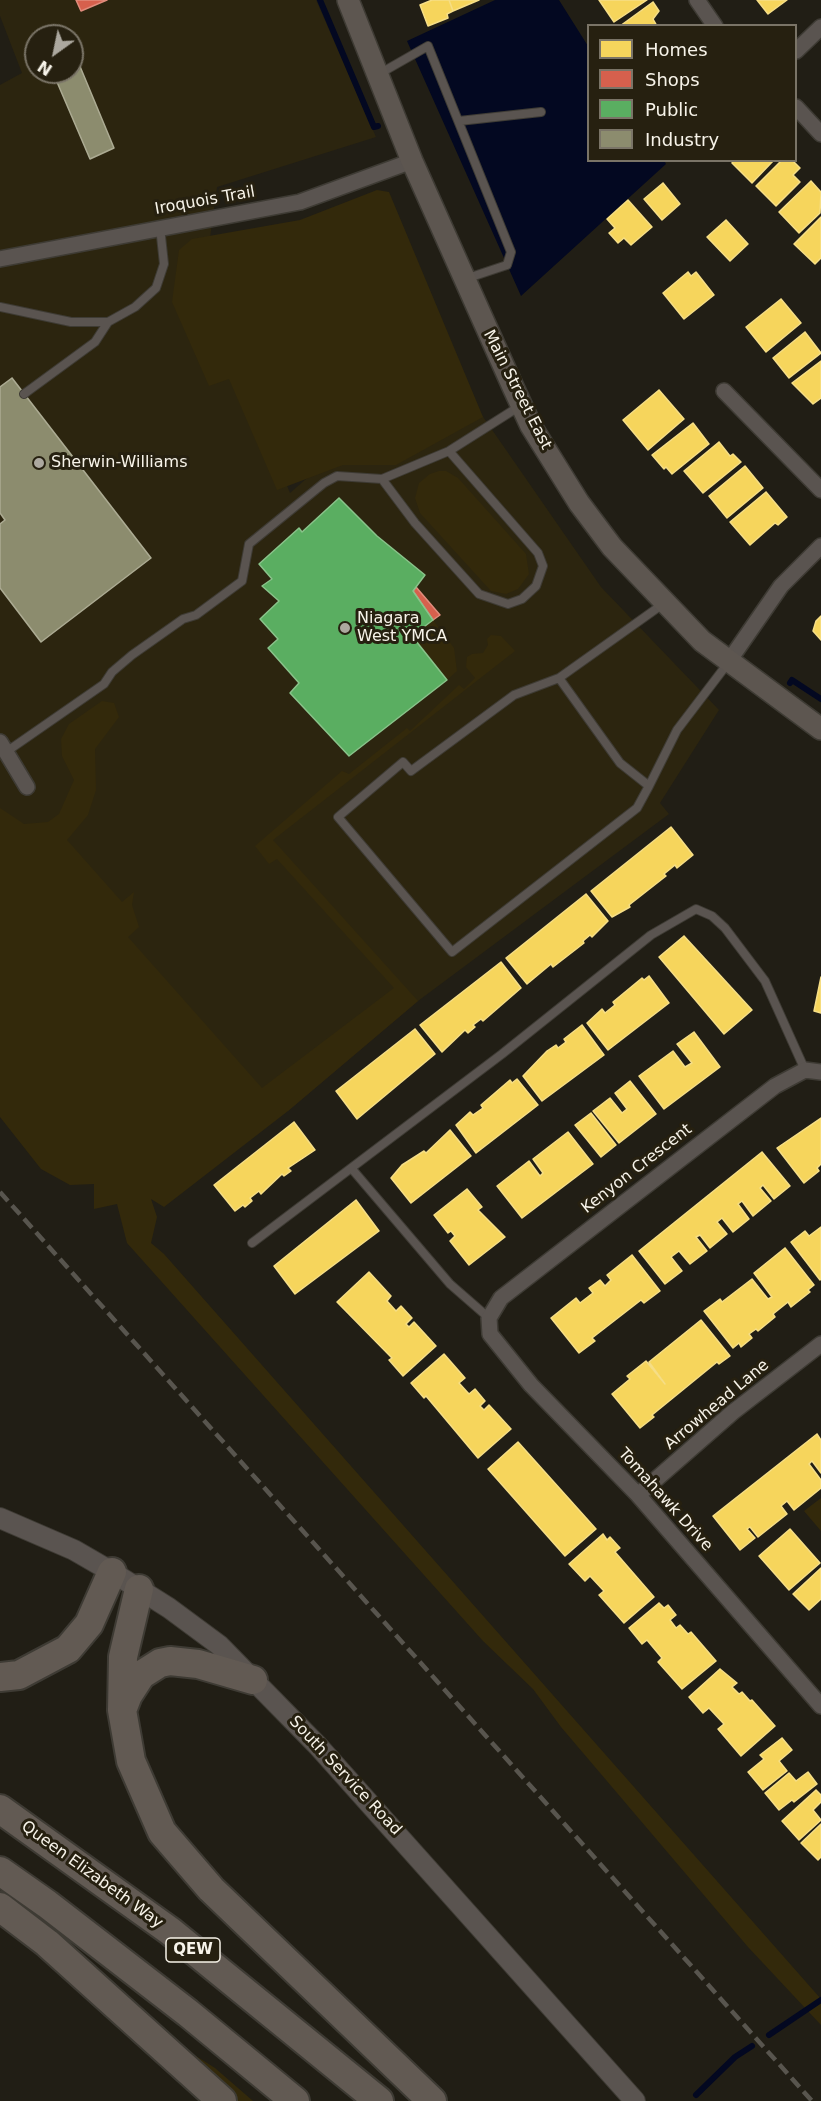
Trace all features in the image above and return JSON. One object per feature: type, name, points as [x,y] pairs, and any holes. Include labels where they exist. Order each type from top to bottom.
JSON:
[{"type":"highway","points":[[0,1677],[19,1674],[68,1649],[89,1624],[112,1572]]},
{"type":"highway","points":[[139,1589],[123,1657],[123,1710],[131,1761],[162,1832],[211,1889],[432,2101]]},
{"type":"highway","points":[[123,1710],[128,1695],[141,1675],[160,1663],[170,1661],[198,1664],[253,1680]]},
{"type":"highway","name":"Queen Elizabeth Way","points":[[0,1809],[170,1931],[379,2101]]},
{"type":"highway","points":[[0,1871],[47,1904],[188,2013],[295,2101]]},
{"type":"highway","points":[[0,1907],[47,1943],[222,2101]]},
{"type":"main road","name":"Main Street East","points":[[348,0],[412,161],[531,426],[579,503],[612,547],[702,641],[821,729]]},
{"type":"street","points":[[697,0],[714,24]]},
{"type":"street","points":[[797,49],[821,27]]},
{"type":"street","points":[[797,109],[821,134]]},
{"type":"street","name":"Iroquois Trail","points":[[0,259],[300,202],[412,161]]},
{"type":"street","points":[[724,391],[821,490]]},
{"type":"street","points":[[729,661],[782,586],[821,546]]},
{"type":"street","points":[[3,747],[27,787]]},
{"type":"street","points":[[805,1070],[821,1072]]},
{"type":"street","name":"Kenyon Crescent","points":[[489,1318],[501,1298],[655,1177],[775,1086],[805,1070]]},
{"type":"street","name":"Tomahawk Drive","points":[[489,1318],[490,1334],[531,1385],[638,1495],[821,1706]]},
{"type":"street","name":"Arrowhead Lane","points":[[638,1495],[733,1412],[821,1344]]},
{"type":"street","name":"South Service Road","points":[[0,1518],[74,1550],[202,1630],[334,1763],[635,2101]]},
{"type":"lane","points":[[379,74],[429,46],[511,252],[507,265],[464,279]]},
{"type":"lane","points":[[459,121],[541,112]]},
{"type":"lane","points":[[24,393],[95,342],[108,322],[135,307],[156,288],[164,264],[160,227]]},
{"type":"lane","points":[[0,307],[71,321],[108,322]]},
{"type":"lane","points":[[3,747],[104,684],[112,672],[132,655],[183,619],[195,615],[242,581],[249,544],[324,483],[337,476],[382,479],[448,451],[522,405]]},
{"type":"lane","points":[[382,479],[415,523],[479,594],[508,604],[522,599],[536,586],[543,566],[538,553],[448,451]]},
{"type":"lane","points":[[664,603],[559,678],[514,694],[411,771],[403,762],[338,817],[452,952],[637,808],[677,730],[729,661]]},
{"type":"lane","points":[[559,678],[620,763],[649,786]]},
{"type":"lane","points":[[252,1243],[352,1169],[651,935],[696,909],[712,916],[725,928],[765,981],[805,1070]]},
{"type":"lane","points":[[352,1169],[450,1284],[489,1318]]},
{"type":"shaded area","points":[[0,0],[316,0],[376,137],[217,187],[204,282],[290,493],[443,359],[601,587],[719,710],[660,803],[669,814],[418,1001],[288,1111],[0,893],[0,85],[22,73],[0,16]]},
{"type":"shaded area","points":[[377,190],[389,192],[483,417],[396,465],[343,465],[277,490],[229,379],[209,386],[172,302],[179,250],[192,239],[300,220]]},
{"type":"shaded area","points":[[446,471],[458,478],[526,554],[529,574],[518,589],[506,594],[491,591],[420,513],[415,498],[419,483],[430,474]]},
{"type":"shaded area","points":[[433,620],[454,648],[457,671],[447,680],[412,636]]},
{"type":"shaded area","points":[[491,635],[501,636],[515,651],[273,840],[418,1001],[288,1111],[164,1207],[151,1199],[157,1217],[151,1243],[164,1254],[821,1999],[821,2025],[748,1947],[561,1727],[533,1689],[483,1641],[127,1243],[117,1204],[94,1209],[94,1184],[70,1185],[41,1169],[0,1117],[0,808],[24,824],[48,822],[59,814],[74,780],[62,756],[61,739],[69,724],[102,701],[114,703],[119,717],[95,749],[96,790],[88,815],[67,840],[122,902],[134,892],[132,905],[139,927],[128,937],[262,1088],[394,988],[277,859],[269,864],[255,846],[342,771],[349,774],[407,728],[410,731],[459,685],[464,689],[475,678],[466,667],[467,657],[483,653],[488,645],[487,639]]},
{"type":"shaded area","points":[[821,1498],[821,1531],[804,1511]]},
{"type":"shaded area","points":[[196,2056],[215,2068],[253,2101],[237,2101],[194,2059]]},
{"type":"water","points":[[495,0],[559,0],[587,44],[587,162],[665,162],[666,164],[521,296],[407,41]]},
{"type":"building: Homes","points":[[432,0],[449,0],[453,11],[447,14],[448,18],[428,26],[420,5]]},
{"type":"building: Homes","points":[[449,0],[479,0],[453,11]]},
{"type":"building: Homes","points":[[599,0],[647,0],[614,22]]},
{"type":"building: Homes","points":[[757,0],[787,0],[768,14]]},
{"type":"building: Homes","points":[[653,2],[659,11],[653,19],[656,24],[623,24]]},
{"type":"building: Homes","points":[[733,162],[772,162],[752,183]]},
{"type":"building: Homes","points":[[780,162],[794,162],[800,168],[793,175],[800,182],[776,206],[756,186]]},
{"type":"building: Homes","points":[[811,181],[821,192],[820,213],[799,233],[779,212]]},
{"type":"building: Homes","points":[[663,183],[680,204],[662,220],[644,199]]},
{"type":"building: Homes","points":[[628,200],[652,227],[631,245],[624,238],[618,243],[609,233],[615,228],[607,219]]},
{"type":"building: Homes","points":[[821,217],[821,258],[815,264],[794,244]]},
{"type":"building: Homes","points":[[726,220],[748,244],[730,261],[707,237]]},
{"type":"building: Homes","points":[[688,272],[691,276],[696,272],[714,295],[684,319],[663,293]]},
{"type":"building: Homes","points":[[781,299],[801,323],[766,352],[746,327]]},
{"type":"building: Homes","points":[[805,332],[821,353],[789,378],[773,358]]},
{"type":"building: Homes","points":[[821,361],[821,398],[813,404],[792,383]]},
{"type":"building: Homes","points":[[659,390],[684,419],[648,450],[623,420]]},
{"type":"building: Homes","points":[[693,423],[709,444],[672,474],[666,467],[664,469],[652,455]]},
{"type":"building: Homes","points":[[719,442],[730,456],[733,454],[741,462],[703,493],[684,471]]},
{"type":"building: Homes","points":[[745,466],[763,488],[727,518],[709,496]]},
{"type":"building: Homes","points":[[766,492],[787,517],[778,525],[775,523],[750,545],[730,522]]},
{"type":"building: Homes","points":[[821,616],[821,640],[813,631],[816,621]]},
{"type":"building: Homes","points":[[671,827],[693,855],[677,868],[675,865],[664,874],[666,876],[629,905],[630,907],[612,917],[591,891]]},
{"type":"building: Homes","points":[[586,894],[608,921],[592,937],[590,935],[575,950],[553,967],[551,964],[527,984],[506,958]]},
{"type":"building: Homes","points":[[684,936],[752,1010],[724,1034],[659,957]]},
{"type":"building: Homes","points":[[501,962],[521,988],[483,1021],[481,1019],[473,1025],[475,1027],[468,1033],[465,1030],[442,1052],[420,1025]]},
{"type":"building: Homes","points":[[649,976],[669,1003],[608,1050],[587,1023],[602,1009],[605,1013],[615,1005],[613,1002],[642,978],[644,980]]},
{"type":"building: Homes","points":[[821,977],[821,1013],[814,1011]]},
{"type":"building: Homes","points":[[582,1025],[604,1055],[542,1101],[523,1076],[547,1051],[556,1045],[558,1048],[566,1042],[564,1039]]},
{"type":"building: Homes","points":[[415,1029],[435,1054],[357,1119],[336,1091]]},
{"type":"building: Homes","points":[[694,1032],[720,1067],[664,1109],[639,1076],[673,1051],[685,1067],[692,1063],[677,1044]]},
{"type":"building: Homes","points":[[517,1079],[538,1105],[476,1153],[456,1125],[470,1112],[473,1115],[483,1108],[481,1105],[510,1080],[512,1083]]},
{"type":"building: Homes","points":[[630,1081],[656,1114],[619,1143],[593,1111],[610,1098],[622,1113],[627,1109],[615,1093]]},
{"type":"building: Homes","points":[[591,1113],[616,1145],[601,1157],[575,1125]]},
{"type":"building: Homes","points":[[821,1118],[821,1164],[817,1168],[819,1171],[804,1183],[777,1148]]},
{"type":"building: Homes","points":[[294,1122],[315,1150],[288,1168],[291,1171],[284,1176],[282,1174],[261,1194],[259,1191],[250,1198],[252,1201],[245,1207],[243,1205],[235,1211],[214,1185]]},
{"type":"building: Homes","points":[[450,1130],[471,1156],[411,1203],[391,1178],[402,1165],[424,1151],[426,1153]]},
{"type":"building: Homes","points":[[568,1132],[593,1164],[522,1218],[497,1186],[529,1161],[540,1176],[543,1173],[533,1159]]},
{"type":"building: Homes","points":[[762,1152],[790,1186],[774,1199],[763,1185],[760,1188],[771,1201],[753,1216],[742,1201],[738,1204],[749,1219],[733,1232],[722,1218],[717,1222],[727,1234],[710,1248],[700,1235],[696,1237],[707,1251],[690,1264],[679,1251],[671,1257],[682,1271],[665,1284],[639,1251]]},
{"type":"building: Homes","points":[[467,1189],[482,1207],[478,1210],[505,1237],[469,1265],[450,1241],[455,1236],[451,1231],[448,1233],[434,1215]]},
{"type":"building: Homes","points":[[356,1200],[379,1231],[295,1294],[274,1266]]},
{"type":"building: Homes","points":[[821,1227],[820,1280],[791,1242],[805,1231],[809,1236]]},
{"type":"building: Homes","points":[[785,1248],[814,1285],[808,1290],[810,1292],[791,1307],[788,1302],[758,1331],[756,1329],[749,1334],[752,1338],[741,1347],[739,1343],[733,1348],[704,1311],[720,1299],[722,1302],[752,1279],[768,1299],[772,1297],[754,1273]]},
{"type":"building: Homes","points":[[632,1255],[660,1291],[644,1303],[641,1300],[592,1338],[595,1341],[579,1353],[551,1318],[576,1298],[580,1303],[593,1293],[589,1288],[600,1280],[605,1286],[611,1280],[607,1275]]},
{"type":"building: Homes","points":[[369,1272],[391,1296],[387,1301],[396,1311],[401,1306],[412,1318],[406,1324],[409,1327],[414,1322],[436,1346],[403,1376],[389,1360],[392,1358],[337,1302]]},
{"type":"building: Homes","points":[[701,1320],[730,1356],[719,1364],[717,1362],[652,1415],[654,1417],[640,1428],[612,1394],[630,1379],[627,1376],[646,1361],[665,1384],[649,1362]]},
{"type":"building: Homes","points":[[444,1354],[465,1378],[459,1383],[469,1394],[475,1389],[485,1401],[480,1406],[484,1410],[489,1405],[511,1429],[478,1458],[426,1396],[424,1398],[411,1383]]},
{"type":"building: Homes","points":[[817,1434],[821,1440],[821,1473],[812,1461],[809,1464],[821,1480],[821,1488],[794,1510],[787,1501],[781,1506],[787,1514],[758,1537],[750,1527],[747,1529],[755,1538],[740,1550],[713,1516]]},
{"type":"building: Homes","points":[[518,1442],[596,1529],[565,1556],[488,1469]]},
{"type":"building: Homes","points":[[790,1529],[820,1563],[789,1590],[759,1556]]},
{"type":"building: Homes","points":[[603,1534],[607,1540],[610,1537],[620,1548],[615,1552],[654,1597],[624,1623],[599,1595],[604,1591],[590,1576],[585,1581],[569,1564]]},
{"type":"building: Homes","points":[[821,1568],[821,1599],[809,1610],[793,1594]]},
{"type":"building: Homes","points":[[659,1603],[664,1608],[668,1605],[676,1615],[670,1620],[676,1628],[680,1625],[688,1634],[691,1632],[716,1661],[682,1689],[658,1662],[662,1658],[647,1640],[642,1644],[629,1628]]},
{"type":"building: Homes","points":[[720,1669],[737,1683],[732,1687],[739,1694],[742,1692],[750,1701],[752,1700],[775,1726],[741,1756],[718,1729],[724,1724],[709,1708],[703,1713],[689,1697]]},
{"type":"building: Homes","points":[[782,1738],[792,1750],[779,1761],[787,1771],[763,1790],[748,1772],[764,1759],[760,1755]]},
{"type":"building: Homes","points":[[808,1772],[817,1784],[794,1802],[792,1800],[779,1810],[765,1793],[789,1773],[796,1781]]},
{"type":"building: Homes","points":[[816,1790],[821,1795],[821,1802],[813,1810],[821,1820],[799,1840],[782,1821]]},
{"type":"building: Homes","points":[[821,1824],[821,1857],[818,1860],[801,1843]]},
{"type":"building: Shops","points":[[76,0],[107,0],[81,11]]},
{"type":"building: Shops","points":[[416,587],[440,615],[433,620],[413,591]]},
{"type":"building: Public","name":"Niagara West YMCA","points":[[339,498],[377,536],[425,575],[413,591],[433,620],[412,636],[447,680],[349,756],[290,693],[299,683],[268,648],[278,639],[260,619],[279,601],[262,586],[272,579],[259,564],[299,528],[302,532]]},
{"type":"building: Industry","points":[[84,76],[114,148],[90,159],[58,84],[84,84]]},
{"type":"building: Industry","name":"Sherwin-Williams","points":[[12,378],[151,558],[41,642],[0,588],[0,524],[5,520],[0,513],[0,387]]},
{"type":"waterway","points":[[320,0],[374,127],[378,126]]},
{"type":"waterway","points":[[790,683],[792,680],[821,699]]},
{"type":"waterway","points":[[769,2035],[821,2000]]},
{"type":"waterway","points":[[696,2095],[735,2057],[752,2046]]},
{"type":"railway","points":[[0,1192],[812,2101]]},
{"type":"place","name":"Sherwin-Williams","points":[[39,463]]},
{"type":"place","name":"Niagara West YMCA","points":[[345,628]]}]
